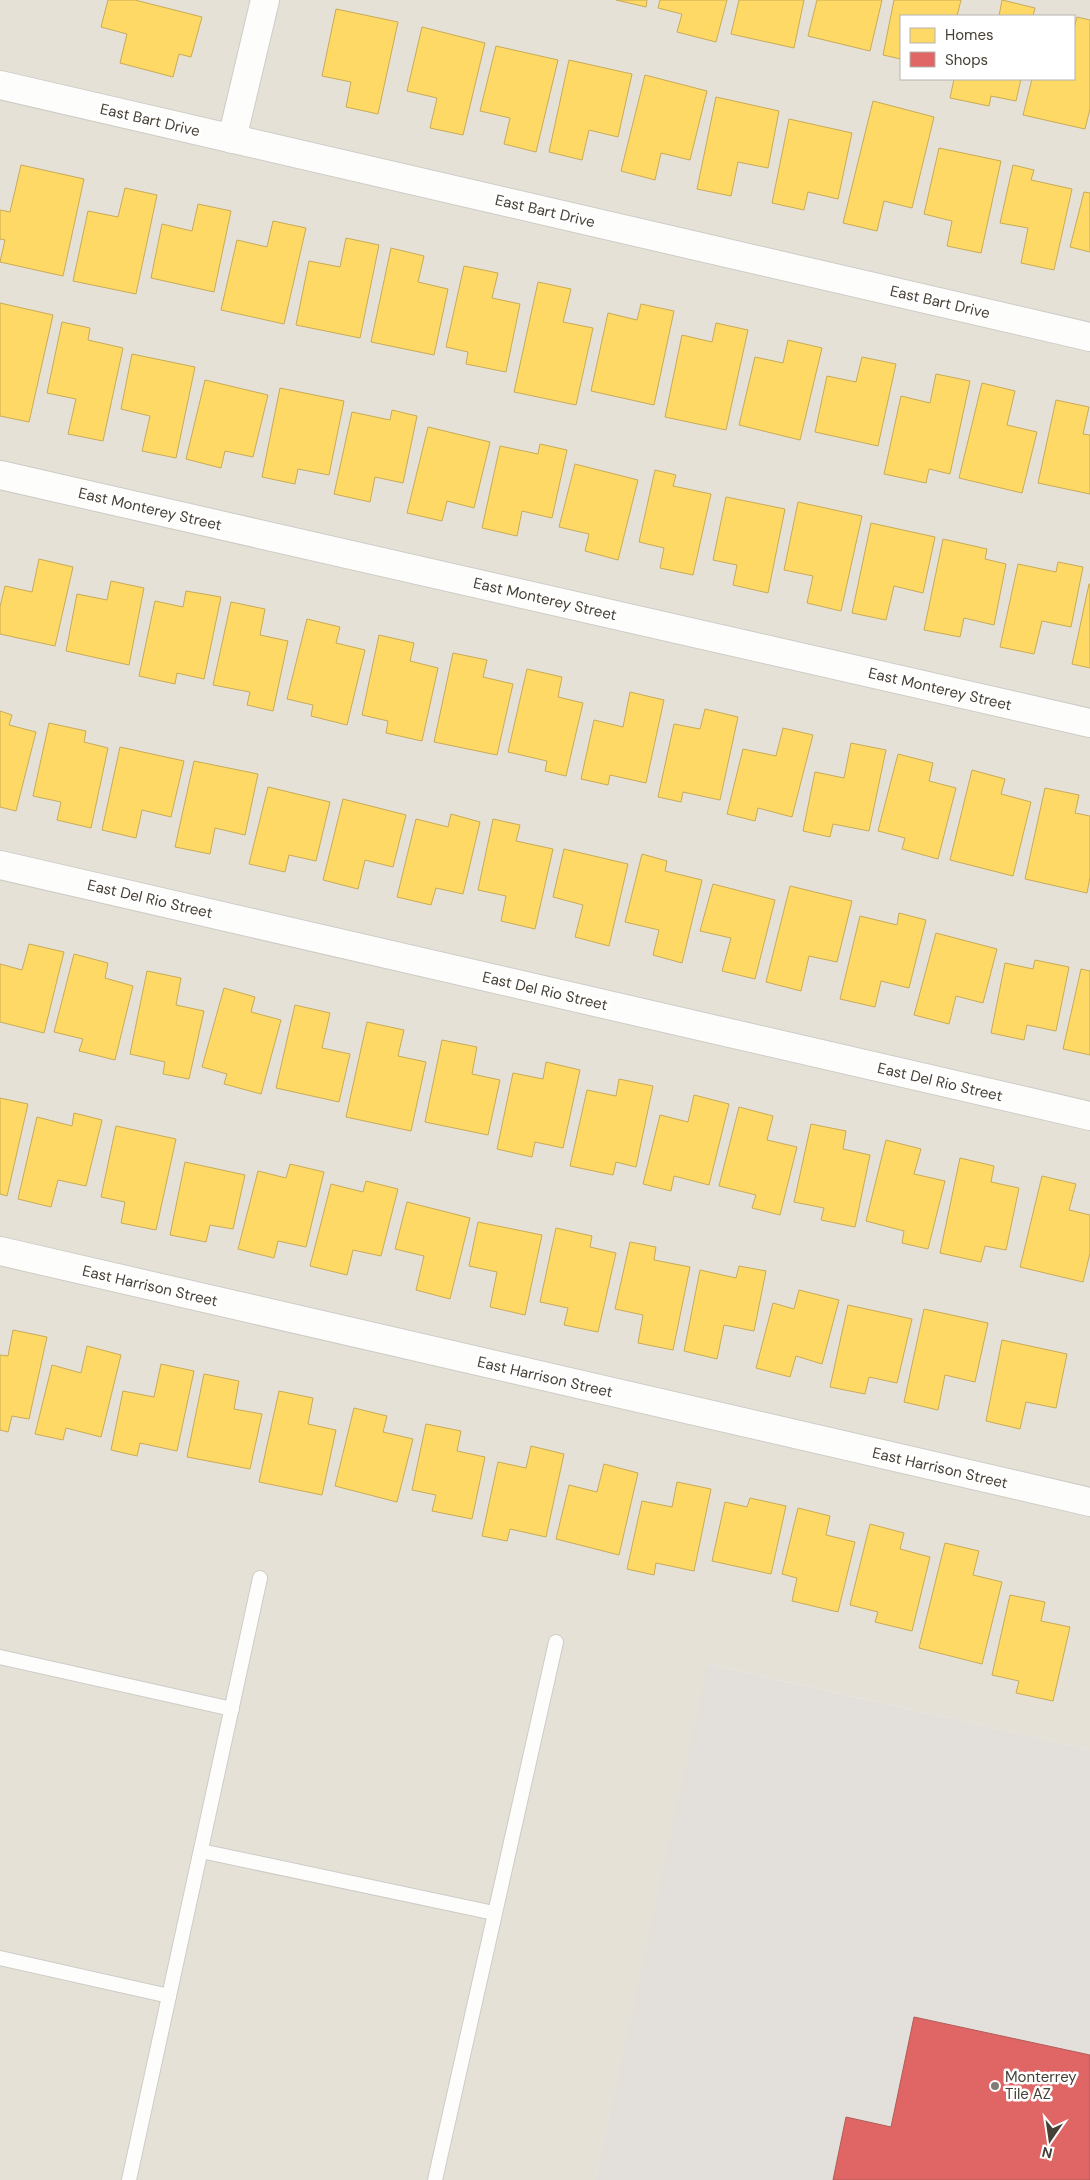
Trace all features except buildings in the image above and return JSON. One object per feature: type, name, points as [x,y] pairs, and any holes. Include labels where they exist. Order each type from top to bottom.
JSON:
[{"type":"street","points":[[232,138],[265,0]]},
{"type":"street","name":"East Bart Drive","points":[[0,85],[1090,337]]},
{"type":"street","name":"East Monterey Street","points":[[0,475],[1090,723]]},
{"type":"street","name":"East Del Rio Street","points":[[0,865],[1090,1116]]},
{"type":"street","name":"East Harrison Street","points":[[0,1251],[1090,1502]]},
{"type":"lane","points":[[129,2180],[260,1578]]},
{"type":"lane","points":[[435,2180],[556,1642]]},
{"type":"lane","points":[[0,1657],[232,1709]]},
{"type":"lane","points":[[201,1851],[494,1913]]},
{"type":"lane","points":[[0,1958],[169,1996]]},
{"type":"shaded area","points":[[0,0],[1090,0],[1090,1750],[709,1664],[595,2180],[0,2180]]},
{"type":"shaded area","points":[[708,1664],[1090,1750],[1090,2180],[595,2180]]},
{"type":"place","name":"Monterrey Tile AZ","points":[[995,2086]]}]
